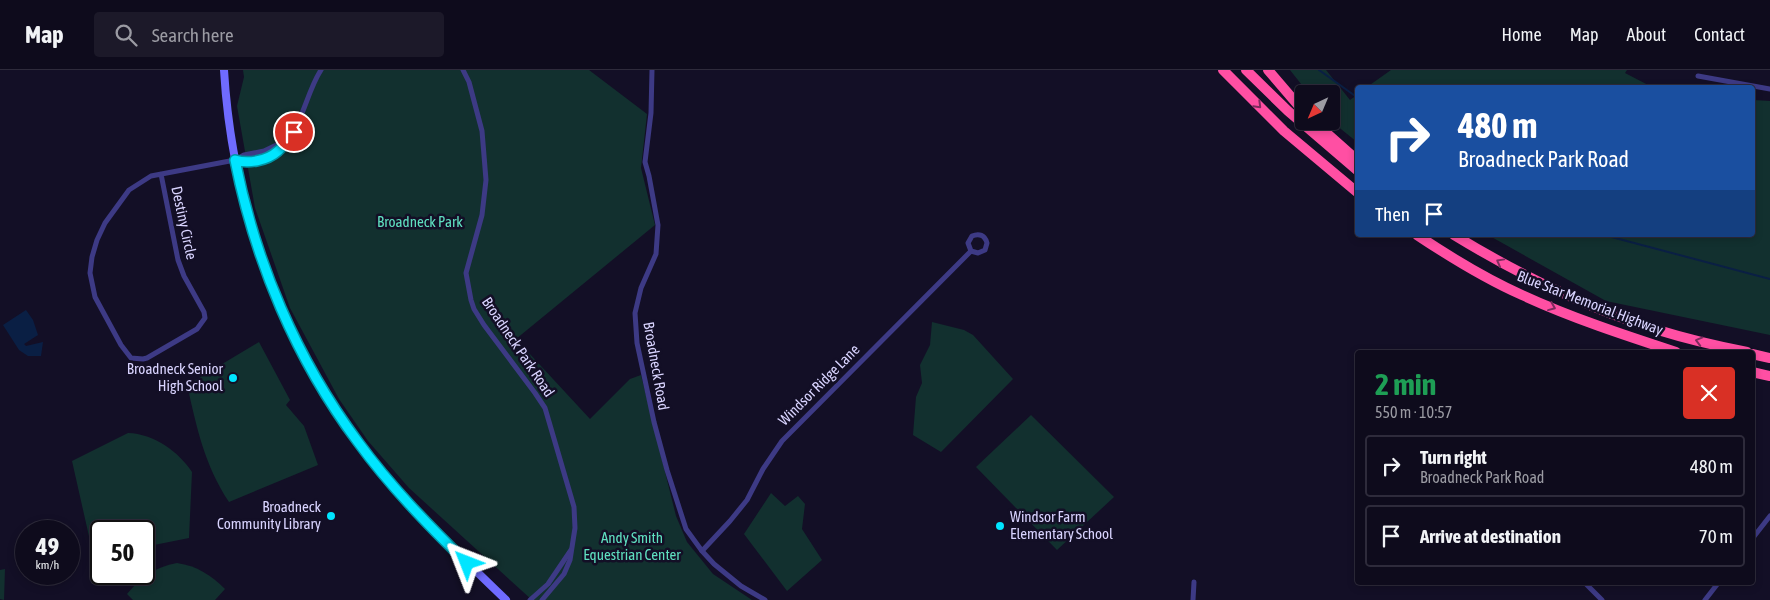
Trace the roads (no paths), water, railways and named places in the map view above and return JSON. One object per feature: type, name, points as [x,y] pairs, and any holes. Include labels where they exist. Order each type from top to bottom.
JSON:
[{"type":"highway","points":[[1223,70],[1284,131],[1355,190]]},
{"type":"highway","points":[[1246,70],[1288,111],[1355,168]]},
{"type":"highway","points":[[1268,70],[1295,102]]},
{"type":"highway","points":[[1323,130],[1355,158]]},
{"type":"highway","name":"Blue Star Memorial Highway","points":[[1420,237],[1444,254],[1522,295],[1609,330],[1670,350]]},
{"type":"highway","name":"Blue Star Memorial Highway","points":[[1457,237],[1526,276],[1591,305],[1657,329],[1739,350]]},
{"type":"highway","points":[[1755,355],[1770,358]]},
{"type":"highway","points":[[1755,373],[1770,376]]},
{"type":"main road","points":[[224,70],[235,160],[246,210],[267,274],[294,336],[324,391],[358,442],[394,486],[454,550],[506,600]]},
{"type":"street","points":[[235,160],[244,163],[267,157],[278,151],[294,132],[301,119],[312,87],[321,70]]},
{"type":"street","name":"Broadneck Park Road","points":[[464,70],[482,131],[486,180],[482,215],[466,273],[470,300],[479,317],[535,393],[548,416],[574,507],[575,528],[570,560],[564,574],[542,600]]},
{"type":"street","name":"Broadneck Road","points":[[652,70],[651,113],[645,162],[658,225],[657,249],[641,288],[635,313],[637,343],[654,422],[686,529],[714,564],[741,586],[765,600]]},
{"type":"street","points":[[1698,76],[1748,85]]},
{"type":"street","points":[[1755,86],[1770,89]]},
{"type":"street","name":"Destiny Circle","points":[[161,174],[178,260],[184,276],[204,312],[205,318],[197,329],[147,358],[134,359],[127,355],[95,297],[90,273],[92,257],[105,223],[129,190],[151,176],[161,174],[235,160]]},
{"type":"street","name":"Windsor Ridge Lane","points":[[702,551],[730,521],[746,500],[782,440],[971,251]]},
{"type":"street","points":[[1755,534],[1770,516]]},
{"type":"street","name":"Broadneck Park Road","points":[[530,600],[548,584],[571,550]]},
{"type":"street","points":[[1193,600],[1194,582]]},
{"type":"street","points":[[1587,585],[1602,600]]},
{"type":"street","points":[[1706,600],[1717,585]]},
{"type":"water","points":[[26,310],[33,320],[38,335],[24,344],[26,346],[43,342],[41,356],[28,356],[19,350],[3,325]]},
{"type":"waterway","points":[[1319,70],[1355,96]]},
{"type":"waterway","points":[[1612,237],[1770,279]]},
{"type":"place","name":"Broadneck Senior High School","points":[[233,378]]},
{"type":"place","name":"Broadneck Community Library","points":[[331,516]]},
{"type":"place","name":"Windsor Farm Elementary School","points":[[1000,526]]},
{"type":"park label","name":"Broadneck Park","points":[[420,222]]},
{"type":"park label","name":"Andy Smith Equestrian Center","points":[[632,546]]}]
